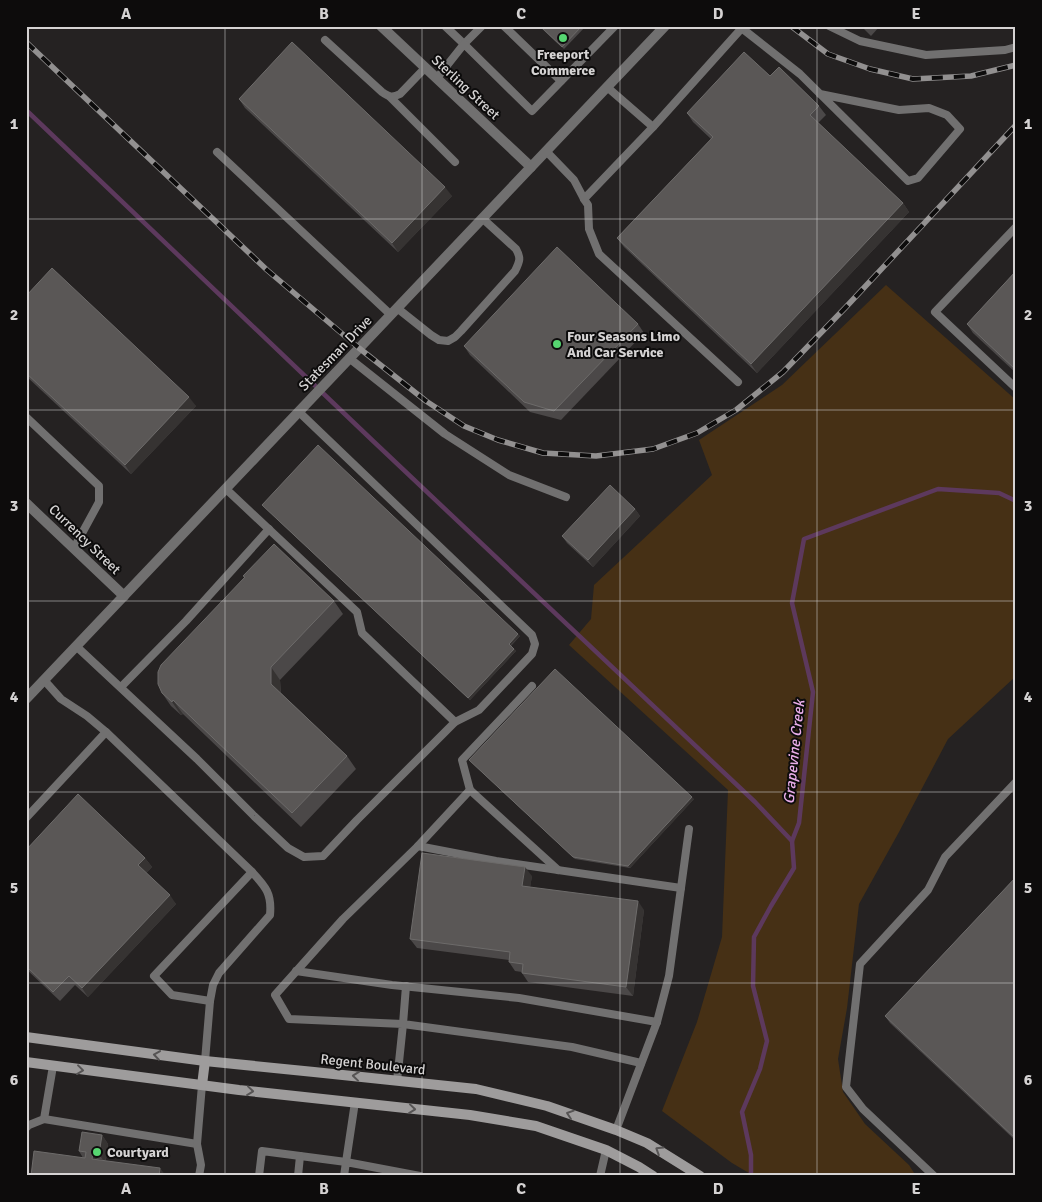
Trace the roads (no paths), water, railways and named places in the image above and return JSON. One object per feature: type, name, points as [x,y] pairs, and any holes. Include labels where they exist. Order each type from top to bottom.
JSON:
[{"type":"street","name":"Sterling Street","points":[[381,26],[531,167]]},
{"type":"street","name":"Statesman Drive","points":[[26,699],[665,26]]},
{"type":"street","name":"Currency Street","points":[[26,503],[124,596]]},
{"type":"street","name":"Regent Boulevard","points":[[26,1037],[205,1061],[476,1089],[546,1106],[616,1130],[647,1143],[700,1176]]},
{"type":"street","points":[[202,1085],[205,1061]]},
{"type":"street","points":[[26,1062],[202,1085],[470,1115],[536,1126],[606,1150],[653,1176]]},
{"type":"lane","points":[[445,26],[532,111],[615,26]]},
{"type":"lane","points":[[437,78],[464,44],[482,26]]},
{"type":"lane","points":[[504,26],[561,81]]},
{"type":"lane","points":[[829,26],[860,42],[926,55],[1005,50],[1016,47]]},
{"type":"lane","points":[[584,199],[652,127],[740,27],[800,74],[820,94],[908,181],[918,178],[960,129],[946,115],[928,108],[899,110],[820,94]]},
{"type":"lane","points":[[325,40],[382,92],[390,97],[455,162]]},
{"type":"lane","points":[[390,97],[400,94],[425,68]]},
{"type":"lane","points":[[607,87],[652,127]]},
{"type":"lane","points":[[546,151],[574,180],[588,205],[589,230],[598,254],[738,382]]},
{"type":"lane","points":[[217,152],[394,312],[439,340],[448,341],[455,337],[515,271],[520,262],[516,249],[482,218]]},
{"type":"lane","points":[[1016,227],[935,312],[1016,388]]},
{"type":"lane","points":[[346,362],[445,434],[509,475],[566,497]]},
{"type":"lane","points":[[76,646],[197,759],[288,848],[304,857],[323,856],[455,722],[480,710],[532,654],[535,644],[532,635],[298,412]]},
{"type":"lane","points":[[26,417],[98,486],[99,502],[74,548]]},
{"type":"lane","points":[[226,489],[357,612],[362,633],[455,722]]},
{"type":"lane","points":[[122,688],[186,621],[269,529]]},
{"type":"lane","points":[[44,680],[61,699],[87,716],[106,732],[252,872],[268,892],[271,903],[270,915],[219,973],[213,985],[205,1061]]},
{"type":"lane","points":[[532,686],[462,760],[470,790],[558,870]]},
{"type":"lane","points":[[26,818],[106,732]]},
{"type":"lane","points":[[934,1176],[863,1109],[846,1087],[860,964],[928,890],[945,857],[1016,782]]},
{"type":"lane","points":[[470,790],[418,846],[343,919],[275,995],[289,1019],[404,1024],[572,1047],[641,1063]]},
{"type":"lane","points":[[616,1130],[657,1022],[669,976],[689,829]]},
{"type":"lane","points":[[418,846],[496,861],[681,888]]},
{"type":"lane","points":[[210,1001],[172,995],[154,976],[252,872]]},
{"type":"lane","points":[[296,972],[519,998],[657,1022]]},
{"type":"lane","points":[[396,1080],[404,1024],[406,986]]},
{"type":"lane","points":[[44,1119],[53,1066]]},
{"type":"lane","points":[[199,1176],[201,1164],[197,1144],[202,1085]]},
{"type":"lane","points":[[344,1176],[355,1102]]},
{"type":"lane","points":[[26,1128],[44,1119],[197,1144]]},
{"type":"lane","points":[[600,1176],[606,1150]]},
{"type":"lane","points":[[258,1176],[262,1151],[346,1162],[384,1172],[420,1176]]},
{"type":"lane","points":[[298,1176],[300,1156]]},
{"type":"waterway","points":[[26,110],[755,802],[792,841]]},
{"type":"waterway","name":"Grapevine Creek","points":[[751,1176],[751,1155],[742,1112],[760,1069],[767,1041],[753,986],[754,937],[794,868],[792,841],[799,823],[813,692],[792,603],[804,539],[938,489],[999,493],[1016,501]]},
{"type":"railway","points":[[791,26],[828,54],[870,69],[913,79],[971,76],[1016,65]]},
{"type":"railway","points":[[26,42],[267,270],[359,348],[426,401],[464,426],[498,440],[543,453],[596,456],[653,449],[697,433],[736,410],[783,372],[1016,125]]},
{"type":"place","name":"Freeport Commerce","points":[[563,38]]},
{"type":"place","name":"Four Seasons Limo And Car Service","points":[[557,344]]},
{"type":"place","name":"Courtyard","points":[[97,1152]]}]
